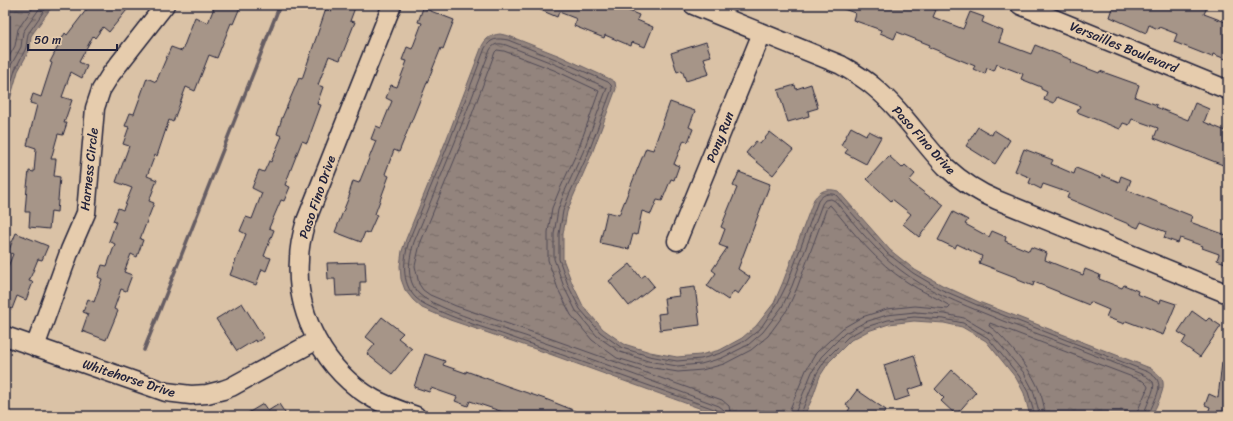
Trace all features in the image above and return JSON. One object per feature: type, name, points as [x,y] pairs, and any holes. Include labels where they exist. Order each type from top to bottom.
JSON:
[{"type":"street","name":"Harness Circle","points":[[35,347],[70,250],[86,214],[95,108],[101,90],[110,74],[165,5]]},
{"type":"street","name":"Paso Fino Drive","points":[[392,5],[309,212],[301,241],[298,261],[299,282],[308,322],[317,340],[336,368],[356,387],[373,398],[391,407],[416,416]]},
{"type":"street","name":"Paso Fino Drive","points":[[693,5],[841,65],[859,75],[890,102],[946,167],[979,192],[1228,294]]},
{"type":"street","name":"Versailles Boulevard","points":[[1020,5],[1057,12],[1228,90]]},
{"type":"street","name":"Pony Run","points":[[677,241],[762,33]]},
{"type":"street","name":"Whitehorse Drive","points":[[5,336],[166,392],[191,395],[207,394],[231,387],[317,340]]},
{"type":"water","points":[[5,5],[53,5],[31,36],[30,49],[18,71],[9,103],[5,148]]},
{"type":"water","points":[[500,34],[509,36],[560,56],[615,82],[616,89],[591,156],[567,212],[563,234],[563,259],[583,306],[603,329],[624,344],[650,352],[677,357],[700,355],[720,350],[742,338],[756,326],[774,303],[814,199],[824,190],[834,190],[838,191],[890,250],[915,270],[942,285],[979,302],[1150,368],[1158,374],[1163,382],[1161,395],[1152,416],[1030,416],[1024,393],[1016,378],[986,341],[962,327],[944,323],[914,321],[889,324],[868,331],[851,340],[829,362],[820,376],[804,416],[721,416],[544,352],[450,320],[422,308],[405,290],[401,279],[400,266],[402,251],[482,46],[489,37]]},
{"type":"building","points":[[90,5],[131,5],[109,32],[103,27],[95,38],[93,36],[79,62],[87,66],[82,78],[71,72],[62,97],[72,100],[64,123],[67,123],[63,135],[58,134],[51,159],[56,159],[54,176],[60,177],[57,212],[51,211],[49,229],[29,227],[30,212],[25,212],[27,187],[29,171],[34,172],[36,148],[27,145],[37,105],[30,103],[33,94],[41,97],[52,63],[50,62],[65,33],[67,35]]},
{"type":"building","points":[[215,5],[241,5],[233,24],[231,23],[217,58],[209,55],[195,91],[186,87],[173,122],[169,120],[157,156],[155,155],[147,176],[157,180],[149,201],[154,203],[140,239],[143,240],[137,257],[131,254],[124,272],[132,275],[126,291],[121,289],[114,309],[118,311],[106,340],[82,331],[88,314],[83,312],[88,299],[94,302],[102,279],[98,277],[102,265],[107,266],[115,244],[109,241],[116,222],[113,221],[118,208],[123,210],[132,188],[116,182],[129,146],[123,144],[129,127],[125,126],[130,113],[134,114],[147,78],[156,82],[171,47],[182,51],[195,17],[208,23]]},
{"type":"building","points":[[334,5],[356,5],[350,21],[355,22],[340,60],[329,56],[318,85],[323,87],[317,104],[321,105],[307,143],[302,141],[285,185],[290,187],[284,201],[281,200],[269,228],[274,230],[264,256],[271,258],[266,271],[262,269],[256,285],[230,275],[246,234],[240,231],[246,217],[252,219],[262,193],[252,188],[259,170],[264,172],[269,161],[271,162],[282,136],[277,134],[282,118],[299,78],[302,79],[326,9],[332,11]]},
{"type":"building","points":[[529,5],[614,5],[639,15],[637,20],[653,27],[645,47],[632,42],[631,46],[605,35],[604,38],[574,26],[577,19],[559,12],[557,17]]},
{"type":"building","points":[[924,5],[936,10],[933,17],[963,29],[970,12],[984,17],[982,22],[1003,31],[999,42],[1031,54],[1035,45],[1099,73],[1100,71],[1139,85],[1135,97],[1157,105],[1156,107],[1188,120],[1195,103],[1209,109],[1204,122],[1228,132],[1228,167],[1154,138],[1158,128],[1132,119],[1129,125],[1123,123],[1120,129],[1077,112],[1080,106],[1057,97],[1054,103],[1044,100],[1047,92],[1041,89],[1041,87],[1021,79],[1023,74],[997,64],[994,71],[987,68],[985,74],[973,69],[975,66],[929,47],[930,45],[897,32],[894,39],[880,33],[881,30],[853,20],[855,13],[835,6]]},
{"type":"building","points":[[1114,5],[1208,5],[1204,14],[1228,23],[1228,60],[1213,54],[1212,57],[1174,42],[1177,34],[1159,27],[1158,29],[1149,25],[1146,33],[1110,17]]},
{"type":"building","points":[[423,8],[454,20],[443,49],[441,48],[399,152],[394,150],[385,174],[389,176],[375,214],[377,215],[369,233],[365,232],[361,242],[335,232],[350,194],[353,181],[359,183],[376,141],[371,139],[376,126],[381,128],[392,101],[386,98],[391,85],[397,87],[407,61],[402,60],[407,47],[412,49],[422,23],[418,22]]},
{"type":"building","points":[[706,42],[711,56],[704,58],[709,74],[686,81],[682,70],[677,72],[671,53]]},
{"type":"building","points":[[811,84],[818,108],[808,111],[809,116],[788,122],[778,90],[795,85],[796,89]]},
{"type":"building","points":[[670,102],[695,111],[689,127],[693,129],[688,142],[684,140],[674,164],[679,166],[674,180],[671,179],[662,201],[657,200],[651,214],[642,211],[637,235],[633,234],[629,249],[600,243],[607,212],[619,215],[646,148],[653,150]]},
{"type":"building","points":[[851,127],[866,135],[869,131],[881,137],[866,164],[845,153],[848,149],[841,145]]},
{"type":"building","points":[[978,127],[992,135],[994,130],[1010,140],[995,164],[966,146]]},
{"type":"building","points":[[770,132],[793,150],[773,175],[746,153],[756,141],[760,144]]},
{"type":"building","points":[[1024,149],[1053,160],[1051,164],[1074,174],[1076,168],[1101,178],[1102,175],[1119,182],[1121,176],[1131,180],[1127,190],[1192,216],[1190,222],[1226,235],[1228,234],[1228,264],[1217,260],[1219,254],[1202,248],[1203,246],[1180,238],[1178,243],[1164,238],[1166,232],[1141,222],[1138,228],[1067,198],[1069,193],[1043,184],[1041,189],[1029,183],[1031,178],[1015,171]]},
{"type":"building","points":[[889,156],[902,168],[905,165],[915,174],[909,181],[931,198],[932,196],[944,205],[919,237],[903,224],[911,214],[892,199],[891,201],[867,179]]},
{"type":"building","points":[[739,172],[770,184],[738,269],[750,277],[738,294],[734,291],[728,300],[707,286],[716,273],[712,270],[727,248],[719,245],[725,229],[721,227],[737,188],[733,186]]},
{"type":"building","points":[[953,212],[968,220],[965,224],[989,237],[992,231],[1006,237],[1005,241],[1029,251],[1031,247],[1047,253],[1045,260],[1083,275],[1085,269],[1100,275],[1099,279],[1122,288],[1124,285],[1138,291],[1137,294],[1160,303],[1161,299],[1176,304],[1163,335],[1126,321],[1124,324],[1106,317],[1109,310],[1090,302],[1089,305],[1034,282],[1033,286],[1018,280],[1018,278],[979,263],[982,256],[957,244],[955,248],[938,240]]},
{"type":"building","points":[[16,233],[48,246],[42,260],[38,259],[29,281],[33,282],[26,300],[17,296],[12,309],[5,306],[5,274],[13,254],[8,252]]},
{"type":"building","points":[[365,262],[366,282],[360,282],[360,295],[336,296],[335,279],[328,279],[327,263]]},
{"type":"building","points":[[630,264],[641,278],[645,275],[654,286],[629,306],[609,281]]},
{"type":"building","points":[[695,287],[700,325],[660,330],[658,314],[666,313],[664,298],[679,296],[678,289]]},
{"type":"building","points":[[242,303],[264,338],[256,342],[255,340],[237,351],[216,319]]},
{"type":"building","points":[[1192,311],[1206,321],[1209,318],[1221,326],[1200,357],[1182,344],[1186,337],[1178,332]]},
{"type":"building","points":[[382,317],[403,333],[398,338],[412,349],[392,374],[367,354],[375,344],[366,337]]},
{"type":"building","points":[[425,354],[445,361],[443,365],[466,373],[466,371],[588,416],[515,416],[470,401],[468,406],[455,401],[457,397],[431,388],[429,392],[414,387]]},
{"type":"building","points":[[914,355],[923,385],[908,390],[910,396],[895,401],[884,365]]},
{"type":"building","points":[[1222,362],[1228,362],[1228,416],[1207,416],[1210,407],[1205,405],[1209,394],[1218,398]]},
{"type":"building","points":[[952,370],[976,392],[956,415],[941,401],[944,398],[935,389]]},
{"type":"building","points":[[857,390],[886,410],[881,416],[845,416],[850,408],[846,405]]},
{"type":"building","points":[[263,404],[268,411],[279,404],[287,416],[243,416]]},
{"type":"waterway","points":[[144,350],[280,5]]}]
